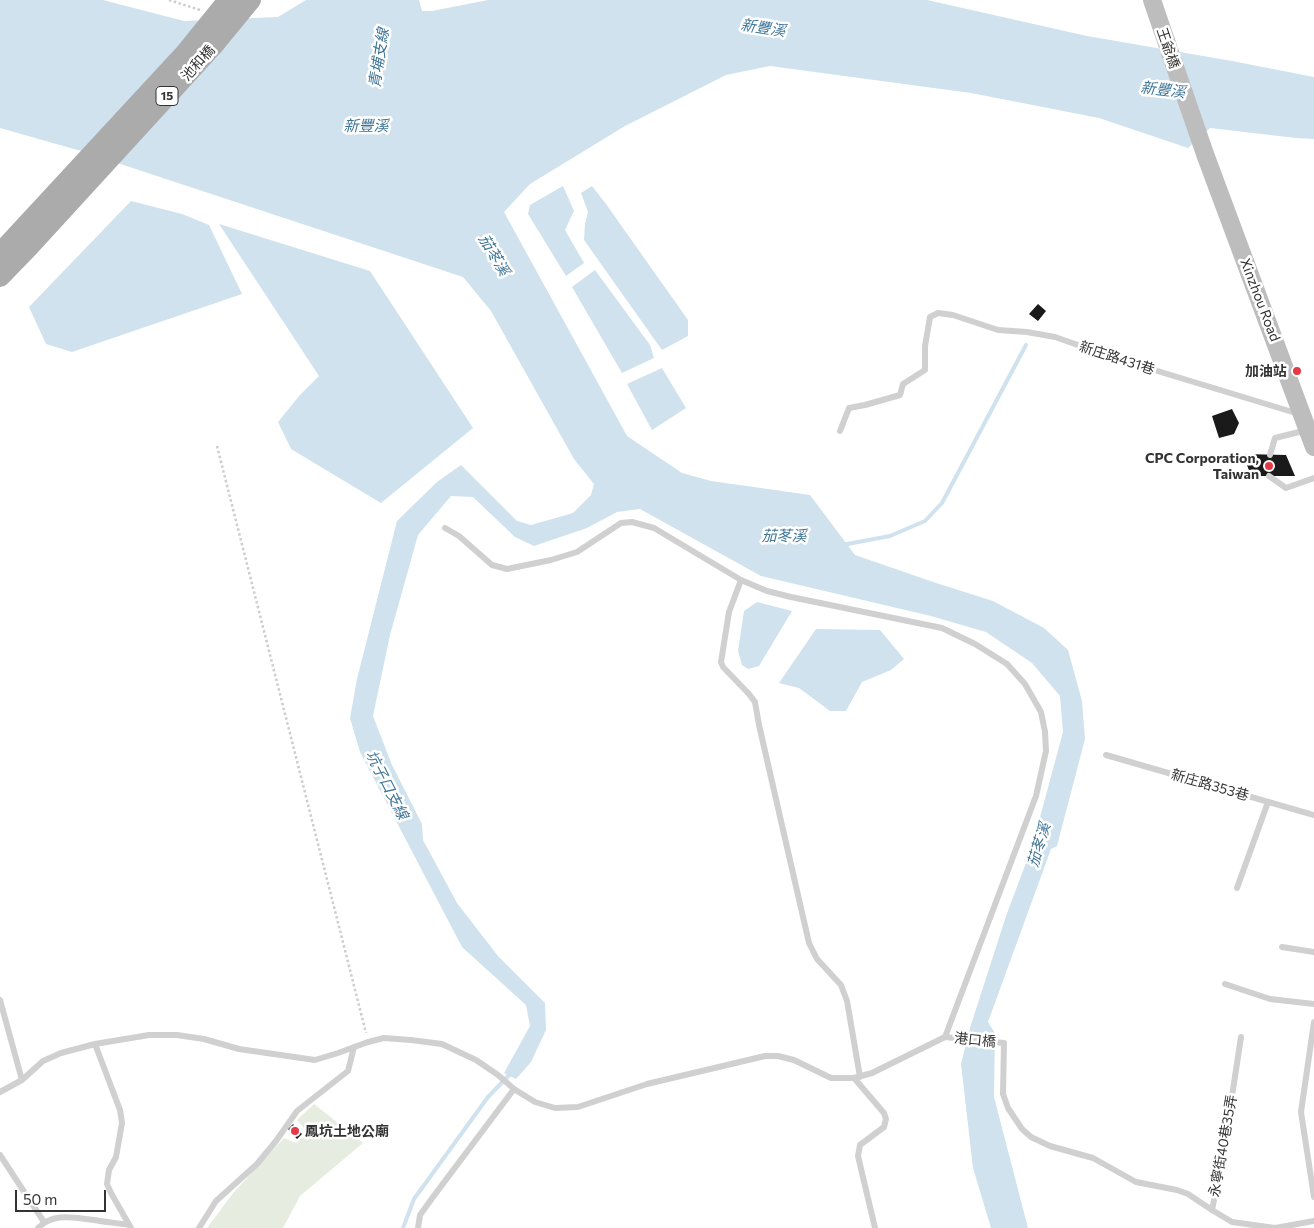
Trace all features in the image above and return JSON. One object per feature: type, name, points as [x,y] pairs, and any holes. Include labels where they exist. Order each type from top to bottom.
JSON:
[{"type":"main road","name":"池和橋","points":[[74,186],[228,0]]},
{"type":"main road","name":"池和橋","points":[[74,186],[214,45],[251,0]]},
{"type":"main road","name":"15","points":[[0,253],[74,186]]},
{"type":"main road","name":"15","points":[[0,277],[30,246],[74,186]]},
{"type":"street","name":"王爺橋","points":[[1152,0],[1205,154]]},
{"type":"street","name":"Xinzhou Road","points":[[1205,154],[1314,447]]},
{"type":"lane","name":"新庄路431巷","points":[[840,431],[849,408],[900,395],[903,384],[925,370],[925,346],[930,316],[938,313],[953,315],[998,330],[1027,332],[1055,337],[1305,422]]},
{"type":"lane","points":[[1270,455],[1275,438],[1305,422]]},
{"type":"lane","points":[[1269,476],[1286,488],[1314,478]]},
{"type":"lane","points":[[0,1092],[22,1080],[43,1061],[61,1053],[95,1044],[149,1035],[177,1035],[204,1039],[239,1049],[315,1060],[384,1038],[442,1044],[476,1060],[498,1075],[514,1090],[535,1102],[555,1108],[578,1107],[647,1084],[765,1056],[778,1056],[794,1060],[831,1078],[857,1077],[872,1073],[945,1037],[1036,796],[1046,751],[1041,712],[1024,684],[1007,664],[975,644],[942,628],[767,591],[741,580],[654,528],[632,522],[621,523],[577,552],[551,560],[507,569],[492,565],[459,536],[444,528]]},
{"type":"lane","points":[[741,580],[729,612],[720,662],[755,702],[809,943],[817,959],[841,984],[848,1001],[857,1077],[884,1113],[886,1119],[884,1127],[860,1145],[858,1156],[875,1228]]},
{"type":"lane","name":"新庄路353巷","points":[[1106,755],[1314,816]]},
{"type":"lane","points":[[1237,888],[1268,802]]},
{"type":"lane","points":[[1282,947],[1314,952]]},
{"type":"lane","points":[[1224,984],[1270,999],[1314,1004]]},
{"type":"lane","points":[[0,1000],[22,1080]]},
{"type":"lane","points":[[1314,1022],[1301,1112],[1314,1197]]},
{"type":"lane","name":"港口橋","points":[[945,1037],[1004,1043],[1003,1094],[1008,1108],[1022,1129],[1031,1137],[1050,1146],[1093,1158],[1136,1182],[1188,1194],[1212,1210]]},
{"type":"lane","name":"永寧街40巷35弄","points":[[1241,1037],[1222,1162],[1212,1210],[1232,1222],[1275,1228],[1314,1222]]},
{"type":"lane","points":[[95,1044],[120,1110],[122,1123],[116,1157],[109,1170],[107,1184],[130,1226]]},
{"type":"lane","points":[[199,1228],[216,1201],[257,1164],[297,1111],[348,1071],[354,1047]]},
{"type":"lane","points":[[418,1228],[420,1215],[424,1209],[514,1090]]},
{"type":"lane","points":[[0,1155],[44,1222]]},
{"type":"lane","points":[[38,1228],[44,1222],[68,1217],[130,1226]]},
{"type":"path","points":[[169,0],[202,10]]},
{"type":"path","points":[[217,446],[368,1042]]},
{"type":"shaded area","points":[[314,1104],[363,1143],[300,1196],[283,1228],[207,1228],[234,1192],[284,1138],[296,1143],[308,1133],[297,1120]]},
{"type":"water","name":"新豐溪","points":[[0,0],[103,0],[184,21],[278,17],[306,0],[419,0],[422,11],[432,11],[488,0],[927,0],[1087,36],[1314,77],[1314,139],[1210,128],[1188,148],[1099,118],[971,93],[770,66],[726,75],[625,126],[530,184],[504,212],[627,436],[682,473],[711,481],[810,495],[855,555],[993,601],[1044,628],[1068,650],[1082,701],[1085,739],[1057,846],[1051,849],[988,1022],[995,1033],[994,1097],[1028,1228],[991,1228],[973,1168],[961,1064],[970,1028],[1006,916],[1032,847],[1063,732],[1060,696],[1032,663],[986,632],[931,616],[761,576],[640,509],[617,512],[587,528],[534,546],[515,537],[473,497],[451,496],[418,535],[390,635],[373,716],[392,765],[422,824],[423,840],[457,903],[498,956],[545,1003],[546,1030],[531,1062],[516,1079],[504,1073],[530,1026],[526,1005],[462,947],[360,752],[350,718],[357,679],[397,521],[437,482],[461,465],[517,521],[531,525],[573,513],[591,495],[594,484],[574,459],[491,311],[463,277],[81,151],[0,128]]},
{"type":"water","points":[[563,186],[574,211],[565,230],[584,263],[566,276],[528,214],[530,205]]},
{"type":"water","points":[[592,186],[688,320],[688,336],[662,350],[584,240],[588,212],[581,193]]},
{"type":"water","points":[[131,201],[182,214],[209,225],[242,294],[72,352],[46,344],[29,307]]},
{"type":"water","points":[[219,224],[370,271],[473,428],[381,503],[291,449],[278,422],[300,395],[319,376]]},
{"type":"water","points":[[595,270],[650,345],[654,358],[622,373],[572,287]]},
{"type":"water","points":[[662,368],[686,408],[652,430],[627,384]]},
{"type":"water","points":[[757,602],[792,611],[759,666],[748,669],[742,665],[738,651],[744,611]]},
{"type":"water","points":[[816,629],[880,630],[904,659],[891,670],[862,682],[846,711],[830,711],[799,688],[779,683]]},
{"type":"building","points":[[1038,304],[1046,311],[1038,321],[1029,314]]},
{"type":"building","points":[[1232,409],[1239,423],[1234,434],[1219,438],[1212,416]]},
{"type":"building","name":"CPC Corporation, Taiwan","points":[[1243,454],[1286,455],[1295,476],[1251,476]]},
{"type":"building","name":"鳳坑土地公廟","points":[[293,1124],[302,1134],[297,1139],[288,1129]]},
{"type":"waterway","points":[[842,545],[890,536],[925,521],[942,503],[1026,345]]},
{"type":"waterway","name":"坑子口支線","points":[[403,1228],[414,1199],[488,1097],[511,1073]]},
{"type":"place","name":"加油站","points":[[1297,371]]},
{"type":"place","name":"CPC Corporation, Taiwan","points":[[1269,466]]},
{"type":"place","name":"鳳坑土地公廟","points":[[295,1131]]},
{"type":"water label","name":"青埔支線","points":[[379,58]]},
{"type":"water label","name":"茄苳溪","points":[[494,255]]},
{"type":"water label","name":"茄苳溪","points":[[784,536]]},
{"type":"water label","name":"茄苳溪","points":[[1039,845]]}]
